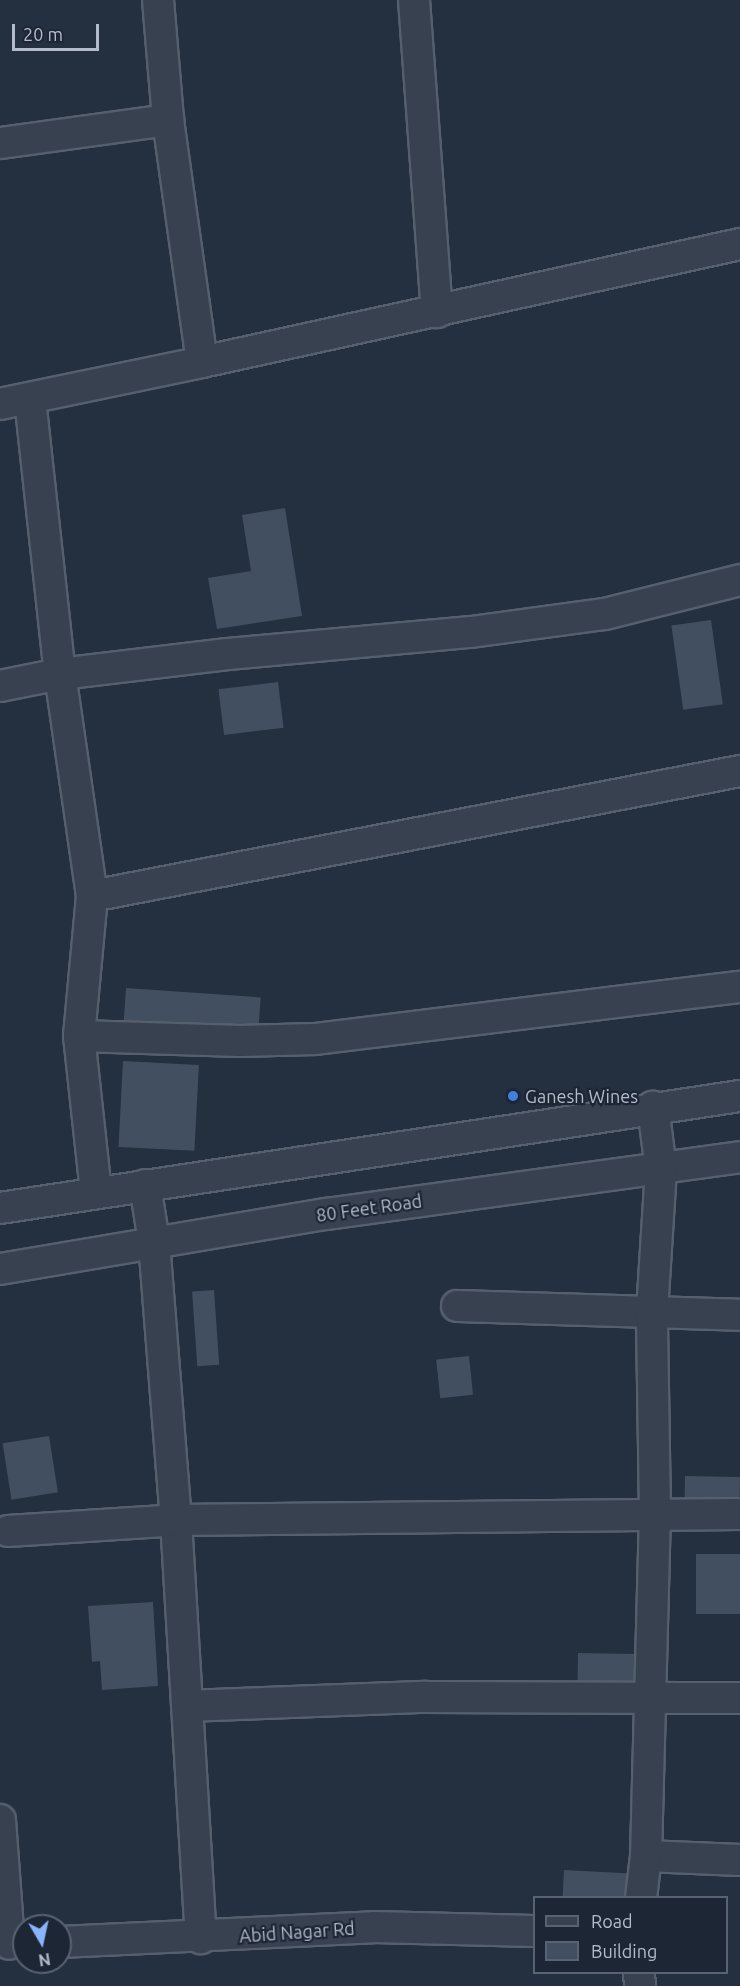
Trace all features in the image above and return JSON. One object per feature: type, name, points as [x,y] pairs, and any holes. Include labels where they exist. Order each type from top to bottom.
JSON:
[{"type":"street","points":[[158,0],[168,120],[202,362]]},
{"type":"street","points":[[414,0],[436,312]]},
{"type":"street","points":[[0,143],[168,120]]},
{"type":"street","points":[[0,404],[436,312],[740,244]]},
{"type":"street","points":[[30,399],[60,674],[92,896],[79,1036],[96,1193]]},
{"type":"street","points":[[0,686],[60,674],[228,654],[471,632],[594,616],[740,580]]},
{"type":"street","points":[[92,896],[740,771]]},
{"type":"street","points":[[79,1036],[240,1041],[315,1039],[740,987]]},
{"type":"street","points":[[0,1208],[653,1107],[740,1096]]},
{"type":"street","points":[[641,1896],[646,1856],[655,1514],[652,1312],[661,1169],[653,1107]]},
{"type":"street","name":"80 Feet Road","points":[[0,1269],[326,1214],[740,1157]]},
{"type":"street","points":[[145,1185],[154,1242],[176,1520],[201,1938]]},
{"type":"street","points":[[457,1306],[740,1315]]},
{"type":"street","points":[[8,1531],[176,1520],[740,1514]]},
{"type":"street","points":[[187,1706],[426,1696],[740,1698]]},
{"type":"street","points":[[0,1820],[11,1944]]},
{"type":"street","points":[[646,1856],[740,1860]]},
{"type":"street","name":"Abid Nagar Rd","points":[[72,1942],[201,1938],[374,1927],[533,1931]]},
{"type":"building","points":[[285,508],[302,616],[217,629],[208,578],[251,571],[242,515]]},
{"type":"building","points":[[711,620],[723,704],[683,710],[671,626]]},
{"type":"building","points":[[278,682],[284,728],[224,735],[218,689]]},
{"type":"building","points":[[126,988],[261,997],[258,1029],[124,1020]]},
{"type":"building","points":[[123,1061],[199,1065],[194,1151],[118,1147]]},
{"type":"building","points":[[214,1290],[219,1365],[197,1366],[192,1292]]},
{"type":"building","points":[[469,1356],[473,1395],[440,1398],[436,1359]]},
{"type":"building","points":[[49,1436],[58,1492],[11,1500],[3,1443]]},
{"type":"building","points":[[685,1476],[740,1477],[739,1510],[684,1509]]},
{"type":"building","points":[[696,1554],[740,1554],[740,1614],[696,1614]]},
{"type":"building","points":[[153,1602],[158,1686],[102,1690],[100,1661],[92,1662],[88,1606]]},
{"type":"building","points":[[578,1653],[636,1654],[635,1695],[577,1694]]},
{"type":"building","points":[[564,1870],[631,1874],[630,1896],[563,1896]]},
{"type":"place","name":"Ganesh Wines","points":[[513,1096]]}]
